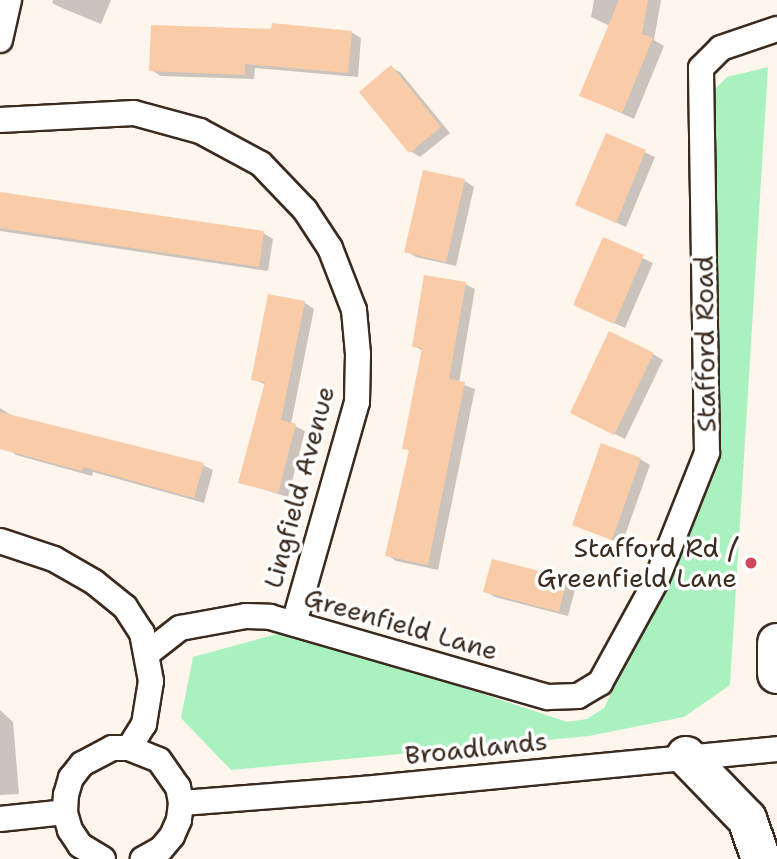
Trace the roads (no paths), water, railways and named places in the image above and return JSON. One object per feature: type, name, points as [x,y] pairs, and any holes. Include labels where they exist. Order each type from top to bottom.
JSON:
[{"type":"highway","points":[[777,643],[777,674]]},
{"type":"highway","points":[[686,756],[747,818],[761,859]]},
{"type":"street","points":[[0,40],[9,0]]},
{"type":"street","name":"Stafford Road","points":[[600,682],[656,581],[707,453],[701,68],[720,48],[777,29]]},
{"type":"street","name":"Lingfield Avenue","points":[[0,120],[134,113],[200,131],[261,164],[304,210],[330,248],[354,310],[358,354],[357,402],[294,623]]},
{"type":"street","points":[[0,541],[54,559],[94,582],[125,607],[142,633],[148,653],[151,681],[144,724],[130,748]]},
{"type":"street","name":"Greenfield Lane","points":[[148,653],[180,628],[246,617],[294,623],[548,697],[578,696],[600,682]]},
{"type":"street","points":[[103,859],[80,845],[70,830],[65,812],[66,795],[71,778],[82,764],[96,754],[112,748],[130,748],[159,760],[170,772],[181,803],[179,820],[172,836],[160,849],[143,859]]},
{"type":"street","name":"Broadlands","points":[[181,803],[363,789],[777,748]]},
{"type":"street","points":[[0,819],[65,812]]},
{"type":"place","name":"Stafford Rd / Greenfield Lane","points":[[751,563]]}]
